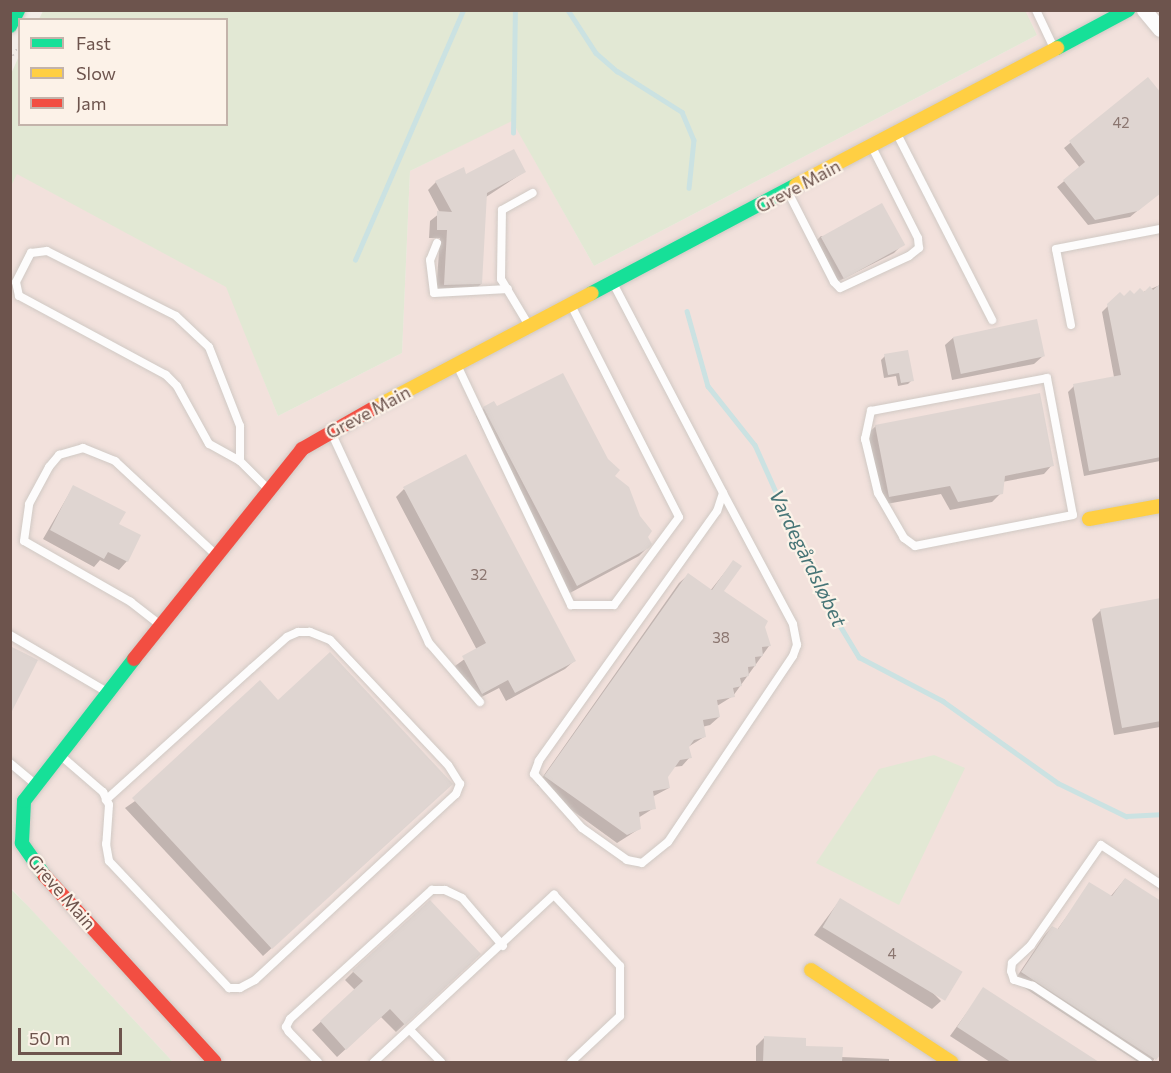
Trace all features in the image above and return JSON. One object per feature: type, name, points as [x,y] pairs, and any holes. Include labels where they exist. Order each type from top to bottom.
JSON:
[{"type":"street","points":[[10,26],[18,10]]},
{"type":"street","name":"Greve Main","points":[[215,1062],[32,862],[22,843],[20,822],[24,801],[35,784],[302,449],[330,431],[788,192],[1128,10]]},
{"type":"street","points":[[1144,10],[1161,29]]},
{"type":"street","points":[[1089,519],[1161,506]]},
{"type":"street","points":[[811,970],[951,1062]]},
{"type":"lane","points":[[1036,10],[1055,49]]},
{"type":"lane","points":[[897,134],[992,320]]},
{"type":"lane","points":[[788,192],[840,288],[909,256],[918,248],[918,238],[872,147]]},
{"type":"lane","points":[[529,328],[501,279],[502,210],[533,193]]},
{"type":"lane","points":[[1071,325],[1056,249],[1161,229]]},
{"type":"lane","points":[[437,243],[430,260],[434,292],[508,289]]},
{"type":"lane","points":[[240,461],[240,426],[209,347],[177,316],[47,250],[31,253],[16,282],[19,296],[166,375],[177,386],[209,444],[240,461],[269,490]]},
{"type":"lane","points":[[613,283],[792,624],[797,645],[793,656],[668,842],[642,863],[627,860],[582,828],[534,774],[539,760],[717,511],[723,493]]},
{"type":"lane","points":[[457,365],[571,604],[614,605],[679,517],[571,305]]},
{"type":"lane","points":[[1073,515],[1047,378],[871,411],[865,439],[878,493],[904,538],[915,546],[1073,515],[1089,519]]},
{"type":"lane","points":[[330,431],[429,643],[480,702]]},
{"type":"lane","points":[[160,625],[131,602],[24,541],[29,504],[49,466],[59,455],[83,448],[115,461],[217,555]]},
{"type":"lane","points":[[58,754],[88,777],[106,800],[109,861],[220,983],[240,988],[255,980],[438,810],[460,784],[448,765],[330,640],[310,632],[298,632],[287,637],[106,800]]},
{"type":"lane","points":[[10,635],[107,692]]},
{"type":"lane","points":[[10,763],[35,784]]},
{"type":"lane","points":[[1148,1062],[1033,986],[1014,980],[1011,971],[1012,963],[1031,945],[1101,845],[1161,884]]},
{"type":"lane","points":[[318,1062],[288,1032],[286,1027],[290,1019],[432,890],[445,890],[462,898],[503,946]]},
{"type":"lane","points":[[374,1062],[503,946],[554,895],[620,966],[620,1016],[571,1062]]},
{"type":"lane","points":[[410,1030],[441,1062]]},
{"type":"path","points":[[10,61],[18,47]]},
{"type":"shaded area","points":[[1025,11],[1160,11],[1160,1062],[173,1062],[11,888],[10,186],[17,173],[227,287],[278,416],[402,353],[410,171],[512,120],[594,266],[1037,35]]},
{"type":"green space","points":[[1025,10],[1037,35],[594,266],[512,121],[410,171],[402,353],[278,416],[226,287],[17,174],[11,186],[11,74],[18,58],[18,126],[228,126],[228,18],[40,18],[43,11]]},
{"type":"green space","points":[[934,755],[965,768],[899,905],[816,863],[879,769]]},
{"type":"green space","points":[[10,888],[28,906],[173,1062],[11,1062]]},
{"type":"building","points":[[1148,77],[1161,93],[1161,193],[1138,211],[1095,220],[1063,180],[1085,162],[1069,141]]},
{"type":"building","points":[[514,149],[526,172],[487,193],[482,284],[444,285],[447,230],[437,230],[437,211],[452,212],[435,181],[464,167],[466,174]]},
{"type":"building","points":[[882,203],[905,245],[844,279],[821,237]]},
{"type":"building","points":[[1161,283],[1161,457],[1089,471],[1073,384],[1121,375],[1107,304],[1120,292],[1124,296],[1130,290],[1134,294],[1140,288],[1144,292],[1150,286],[1153,290]]},
{"type":"building","points":[[1037,319],[1045,356],[961,374],[953,337]]},
{"type":"building","points":[[908,350],[914,381],[901,383],[899,373],[888,375],[884,354]]},
{"type":"building","points":[[563,373],[608,459],[620,470],[615,476],[629,487],[640,516],[652,531],[648,537],[652,544],[649,548],[577,586],[483,407],[494,401],[497,406]]},
{"type":"building","points":[[1040,393],[1054,466],[1005,476],[1003,494],[958,502],[950,486],[889,497],[875,425]]},
{"type":"building","points":[[466,454],[576,661],[515,693],[508,680],[482,694],[462,656],[486,643],[403,487]]},
{"type":"building","points":[[73,485],[126,512],[119,524],[141,535],[128,562],[108,552],[104,559],[50,530]]},
{"type":"building","points":[[733,560],[742,566],[724,591],[768,621],[765,627],[771,646],[762,647],[763,656],[755,657],[756,666],[748,667],[749,676],[740,678],[742,686],[733,688],[735,697],[717,700],[720,717],[703,720],[706,737],[694,740],[689,747],[692,758],[680,760],[668,777],[670,788],[653,791],[656,809],[639,812],[641,829],[627,835],[544,776],[688,573],[712,590]]},
{"type":"building","points":[[1161,598],[1161,721],[1122,728],[1100,609]]},
{"type":"building","points":[[10,646],[38,660],[10,715]]},
{"type":"building","points":[[330,652],[453,784],[272,949],[132,798],[260,680],[278,700]]},
{"type":"building","points":[[1125,878],[1161,901],[1161,1054],[1156,1060],[1021,972],[1052,926],[1058,929],[1089,882],[1112,896]]},
{"type":"building","points":[[840,898],[963,972],[945,1001],[822,927]]},
{"type":"building","points":[[430,900],[481,954],[405,1025],[390,1009],[346,1050],[320,1021],[363,981],[352,971]]},
{"type":"building","points":[[983,987],[1099,1062],[1011,1062],[957,1027]]},
{"type":"building","points":[[764,1036],[806,1038],[806,1046],[843,1047],[842,1062],[763,1062]]},
{"type":"waterway","points":[[355,260],[463,10]]},
{"type":"waterway","points":[[513,133],[515,10]]},
{"type":"waterway","name":"Vardegårdsløbet","points":[[568,10],[596,53],[617,71],[682,112],[694,140],[689,188]]},
{"type":"waterway","name":"Vardegårdsløbet","points":[[687,311],[708,386],[755,445],[824,599],[859,657],[943,701],[1058,783],[1126,816],[1160,814]]},
{"type":"traffic: fast","points":[[10,26],[18,10]]},
{"type":"traffic: fast","points":[[1057,48],[1128,10]]},
{"type":"traffic: fast","points":[[592,293],[796,185]]},
{"type":"traffic: fast","points":[[44,875],[22,843],[24,801],[134,659]]},
{"type":"traffic: slow","points":[[796,185],[1057,48]]},
{"type":"traffic: slow","points":[[374,408],[592,293]]},
{"type":"traffic: slow","points":[[1089,519],[1160,506]]},
{"type":"traffic: slow","points":[[811,970],[951,1062]]},
{"type":"traffic: jam","points":[[134,659],[302,449],[374,408]]},
{"type":"traffic: jam","points":[[44,875],[215,1062]]}]
